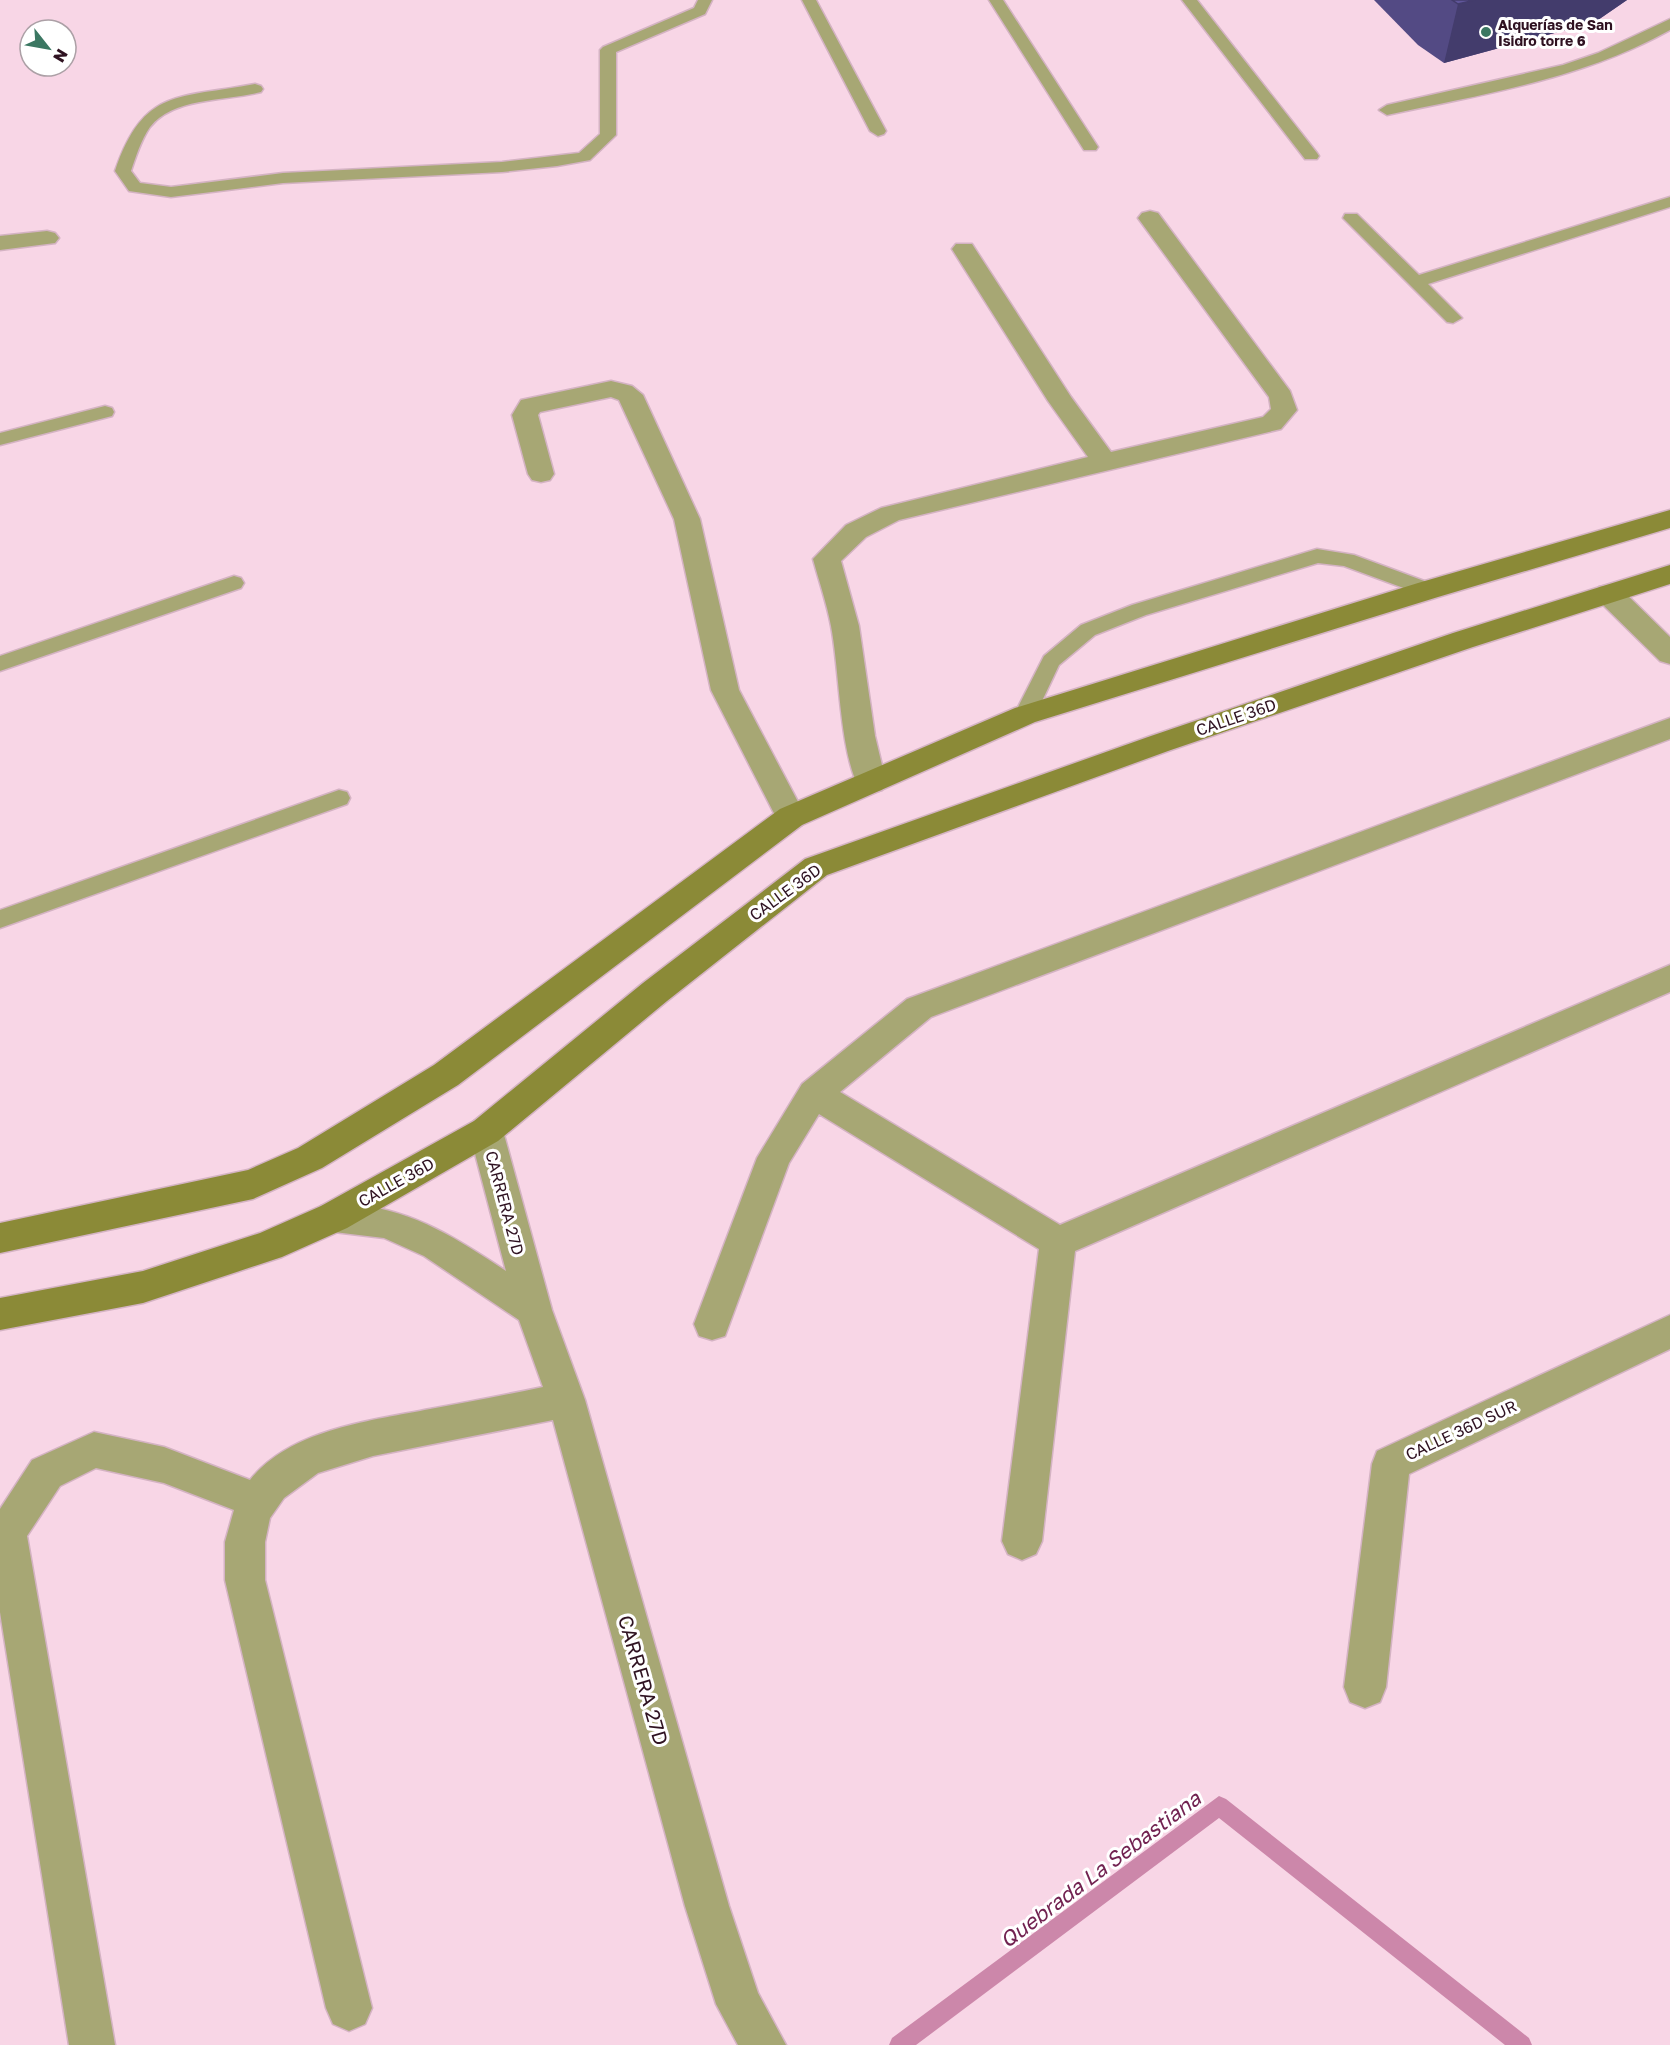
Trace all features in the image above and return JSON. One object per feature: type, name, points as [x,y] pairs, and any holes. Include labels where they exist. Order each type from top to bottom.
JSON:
[{"type":"main road","points":[[0,1238],[253,1184],[310,1158],[446,1075],[791,817],[1026,715],[1428,590],[1670,519]]},
{"type":"main road","name":"CALLE 36D","points":[[0,1314],[143,1287],[269,1246],[334,1216],[486,1131],[655,992],[816,867],[1169,740],[1463,640],[1670,574]]},
{"type":"street","points":[[871,782],[860,736],[845,626],[827,559],[856,531],[890,514],[1272,423],[1284,410],[1281,396],[1150,218]]},
{"type":"street","points":[[0,243],[47,238]]},
{"type":"street","points":[[964,249],[1061,401],[1105,462]]},
{"type":"street","points":[[541,474],[525,415],[530,406],[611,389],[630,395],[687,519],[725,690],[791,817]]},
{"type":"street","points":[[1619,591],[1670,631]]},
{"type":"street","points":[[1619,591],[1670,654]]},
{"type":"street","points":[[712,1324],[774,1158],[814,1095],[919,1008],[1670,728]]},
{"type":"street","points":[[1058,1242],[1670,978]]},
{"type":"street","points":[[814,1095],[1058,1242]]},
{"type":"street","name":"CARRERA 27D","points":[[486,1131],[534,1310],[566,1400],[707,1906],[739,2004],[763,2045]]},
{"type":"street","points":[[334,1216],[387,1222],[437,1245],[534,1310]]},
{"type":"street","points":[[1022,1541],[1058,1242]]},
{"type":"street","name":"CALLE 36D SUR","points":[[1365,1687],[1391,1464],[1670,1331]]},
{"type":"street","points":[[349,2008],[245,1580],[243,1549],[246,1524],[258,1502],[284,1472],[340,1446],[566,1400]]},
{"type":"street","points":[[92,2045],[7,1533],[46,1473],[94,1450],[164,1466],[258,1502]]},
{"type":"lane","points":[[255,89],[176,105],[155,113],[136,136],[123,171],[135,186],[171,192],[283,178],[502,167],[584,157],[608,135],[608,50],[700,11],[705,0]]},
{"type":"lane","points":[[809,0],[878,131]]},
{"type":"lane","points":[[996,0],[1090,147]]},
{"type":"lane","points":[[1189,0],[1311,156]]},
{"type":"lane","points":[[1387,110],[1561,71],[1644,40],[1670,24]]},
{"type":"lane","points":[[1416,282],[1670,202]]},
{"type":"lane","points":[[1352,218],[1453,318]]},
{"type":"lane","points":[[0,439],[105,412]]},
{"type":"lane","points":[[1026,715],[1051,661],[1088,630],[1139,610],[1317,556],[1347,560],[1428,590]]},
{"type":"lane","points":[[0,664],[234,583]]},
{"type":"lane","points":[[0,919],[339,798]]},
{"type":"building","points":[[1452,0],[1475,0],[1458,4]]},
{"type":"waterway","name":"Quebrada La Sebastiana","points":[[899,2045],[1219,1806],[1522,2045]]},
{"type":"place","name":"Alquerías de San Isidro torre 6","points":[[1486,32]]}]
